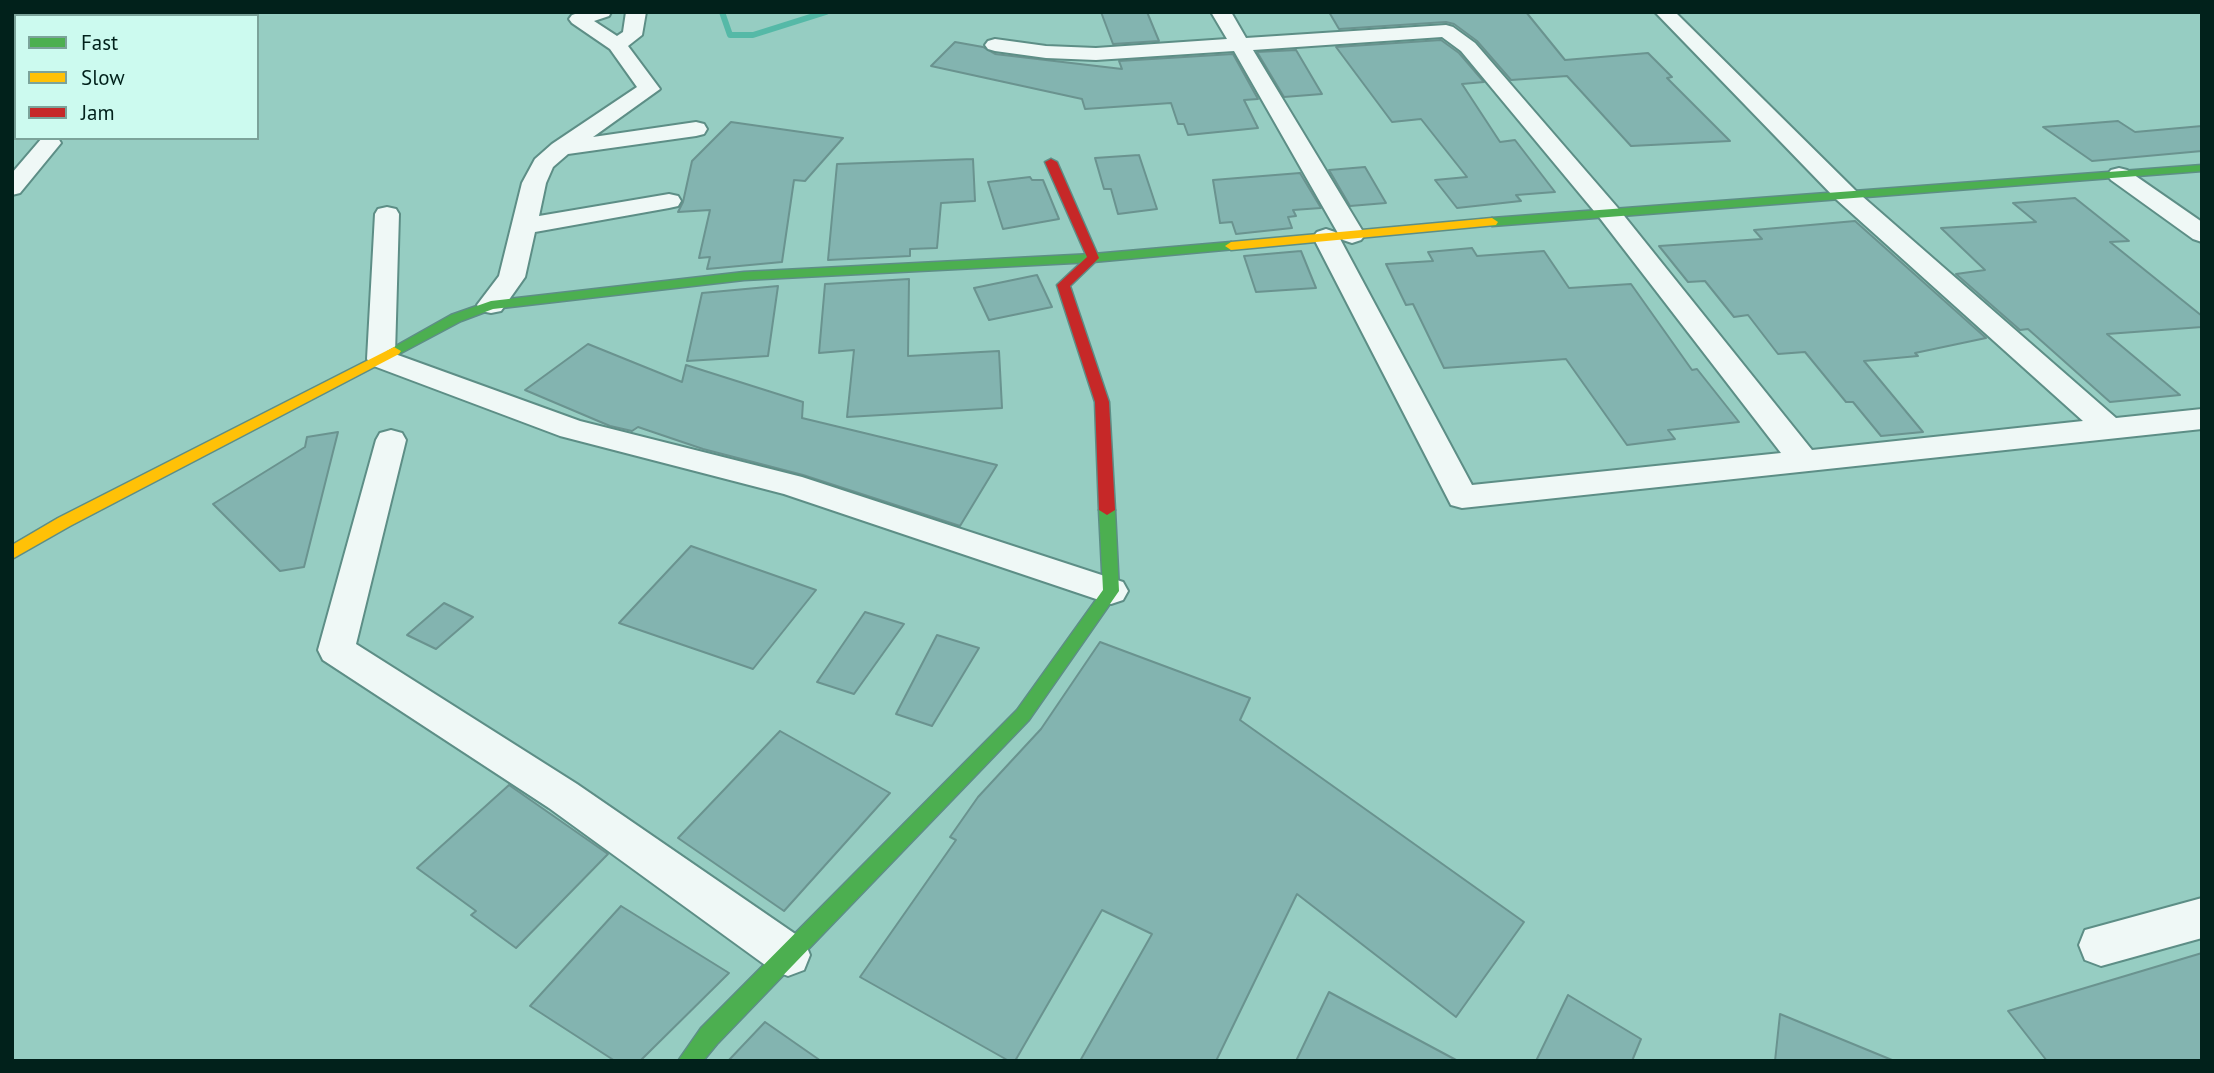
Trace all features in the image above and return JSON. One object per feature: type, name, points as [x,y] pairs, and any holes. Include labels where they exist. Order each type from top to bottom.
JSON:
[{"type":"street","points":[[491,305],[512,277],[534,183],[543,164],[560,149],[649,89],[617,44],[579,19],[602,12]]},
{"type":"street","points":[[617,44],[632,35],[636,12]]},
{"type":"street","points":[[1221,12],[1339,236],[1462,497],[2202,419]]},
{"type":"street","points":[[1664,12],[1846,195],[2110,429]]},
{"type":"street","points":[[995,45],[1046,52],[1096,54],[1238,42],[1446,31],[1468,47],[1608,212],[1804,461]]},
{"type":"street","points":[[560,149],[696,129]]},
{"type":"street","points":[[12,188],[50,143]]},
{"type":"street","points":[[1051,162],[1093,258]]},
{"type":"street","points":[[12,553],[64,522],[456,318],[491,305],[744,276],[1093,258],[1608,212],[2202,168]]},
{"type":"street","points":[[2119,175],[2202,234]]},
{"type":"street","points":[[524,226],[668,201]]},
{"type":"street","points":[[381,359],[387,214]]},
{"type":"street","points":[[689,1061],[709,1036],[1023,715],[1111,591],[1102,402],[1063,285],[1093,258]]},
{"type":"street","points":[[381,359],[571,429],[791,485],[1111,591]]},
{"type":"street","points":[[391,440],[336,650],[563,796],[788,955]]},
{"type":"street","points":[[2101,945],[2202,918]]},
{"type":"building","points":[[1101,12],[1147,12],[1159,41],[1113,44]]},
{"type":"building","points":[[1329,12],[1526,12],[1565,60],[1648,53],[1672,77],[1667,78],[1730,141],[1631,146],[1567,76],[1511,80],[1477,41],[1454,24],[1446,22],[1339,29]]},
{"type":"building","points":[[1441,40],[1459,53],[1484,82],[1462,84],[1500,142],[1515,140],[1555,192],[1516,195],[1521,201],[1457,208],[1435,180],[1467,177],[1421,119],[1392,122],[1336,47]]},
{"type":"building","points":[[955,42],[983,47],[995,54],[1122,69],[1119,61],[1233,54],[1258,99],[1244,100],[1258,128],[1188,135],[1184,124],[1178,124],[1171,103],[1085,109],[1082,99],[931,66]]},
{"type":"building","points":[[1296,50],[1322,94],[1284,97],[1257,52]]},
{"type":"building","points":[[2118,121],[2135,132],[2202,126],[2202,151],[2092,161],[2043,127]]},
{"type":"building","points":[[731,122],[843,138],[805,181],[794,180],[782,262],[707,269],[710,257],[699,258],[710,210],[678,212],[683,202],[692,161]]},
{"type":"building","points":[[1139,155],[1157,209],[1118,214],[1111,189],[1104,189],[1095,158]]},
{"type":"building","points":[[973,159],[975,201],[941,203],[937,248],[910,249],[910,256],[828,260],[837,164]]},
{"type":"building","points":[[1365,167],[1386,203],[1350,206],[1329,170]]},
{"type":"building","points":[[1300,173],[1321,208],[1293,210],[1296,216],[1288,217],[1292,228],[1236,234],[1232,222],[1220,223],[1213,180]]},
{"type":"building","points":[[1030,177],[1032,180],[1043,180],[1059,219],[1003,229],[988,182]]},
{"type":"building","points":[[2075,198],[2129,241],[2110,242],[2202,316],[2202,327],[2107,334],[2180,395],[2110,402],[2028,329],[2020,330],[1956,274],[1985,270],[1941,228],[2036,222],[2013,203]]},
{"type":"building","points":[[1855,221],[1986,338],[1915,353],[1918,356],[1864,361],[1923,432],[1881,436],[1853,402],[1846,402],[1805,352],[1778,354],[1748,315],[1734,317],[1705,281],[1688,282],[1659,246],[1762,239],[1754,230]]},
{"type":"building","points":[[1472,248],[1477,256],[1544,251],[1569,288],[1631,284],[1692,370],[1697,369],[1739,422],[1668,430],[1675,439],[1627,445],[1566,359],[1444,368],[1413,304],[1406,305],[1386,264],[1433,261],[1428,252]]},
{"type":"building","points":[[1301,251],[1316,288],[1256,292],[1244,256]]},
{"type":"building","points":[[1037,275],[1052,307],[989,320],[974,288]]},
{"type":"building","points":[[909,279],[908,356],[999,351],[1002,408],[847,417],[854,350],[819,353],[825,284]]},
{"type":"building","points":[[778,286],[768,356],[687,361],[702,293]]},
{"type":"building","points":[[588,344],[682,382],[686,365],[803,402],[802,418],[997,465],[960,526],[803,475],[703,449],[638,427],[632,431],[610,426],[525,390]]},
{"type":"building","points":[[338,432],[304,567],[280,571],[213,504],[305,447],[307,437]]},
{"type":"building","points":[[691,546],[816,590],[753,669],[619,623]]},
{"type":"building","points":[[444,603],[473,617],[436,649],[407,635]]},
{"type":"building","points":[[865,612],[904,624],[854,694],[817,682]]},
{"type":"building","points":[[937,635],[979,648],[932,726],[896,714]]},
{"type":"building","points":[[1100,642],[1250,698],[1240,720],[1524,922],[1456,1017],[1297,894],[1216,1061],[1080,1061],[1152,934],[1102,910],[1015,1061],[1009,1061],[860,977],[956,840],[950,837],[978,797],[1041,729]]},
{"type":"building","points":[[780,731],[890,793],[784,911],[678,838]]},
{"type":"building","points":[[509,785],[608,854],[516,948],[471,915],[476,911],[417,868]]},
{"type":"building","points":[[621,906],[729,973],[640,1061],[615,1061],[530,1006]]},
{"type":"building","points":[[2202,953],[2202,1061],[2047,1061],[2008,1011]]},
{"type":"building","points":[[1329,992],[1458,1061],[1296,1061]]},
{"type":"building","points":[[1568,995],[1641,1039],[1632,1061],[1536,1061]]},
{"type":"building","points":[[1780,1014],[1892,1060],[1775,1061]]},
{"type":"building","points":[[765,1022],[821,1061],[728,1061]]},
{"type":"waterway","points":[[722,12],[730,35],[753,35],[826,12]]},
{"type":"traffic: fast","points":[[1492,222],[2202,168]]},
{"type":"traffic: fast","points":[[394,351],[456,318],[491,305],[744,276],[1093,258],[1231,246]]},
{"type":"traffic: fast","points":[[689,1061],[709,1036],[1023,715],[1111,591],[1107,510]]},
{"type":"traffic: slow","points":[[1231,246],[1492,222]]},
{"type":"traffic: slow","points":[[12,553],[64,522],[394,351]]},
{"type":"traffic: jam","points":[[1051,162],[1093,258],[1063,285],[1102,402],[1107,510]]}]
